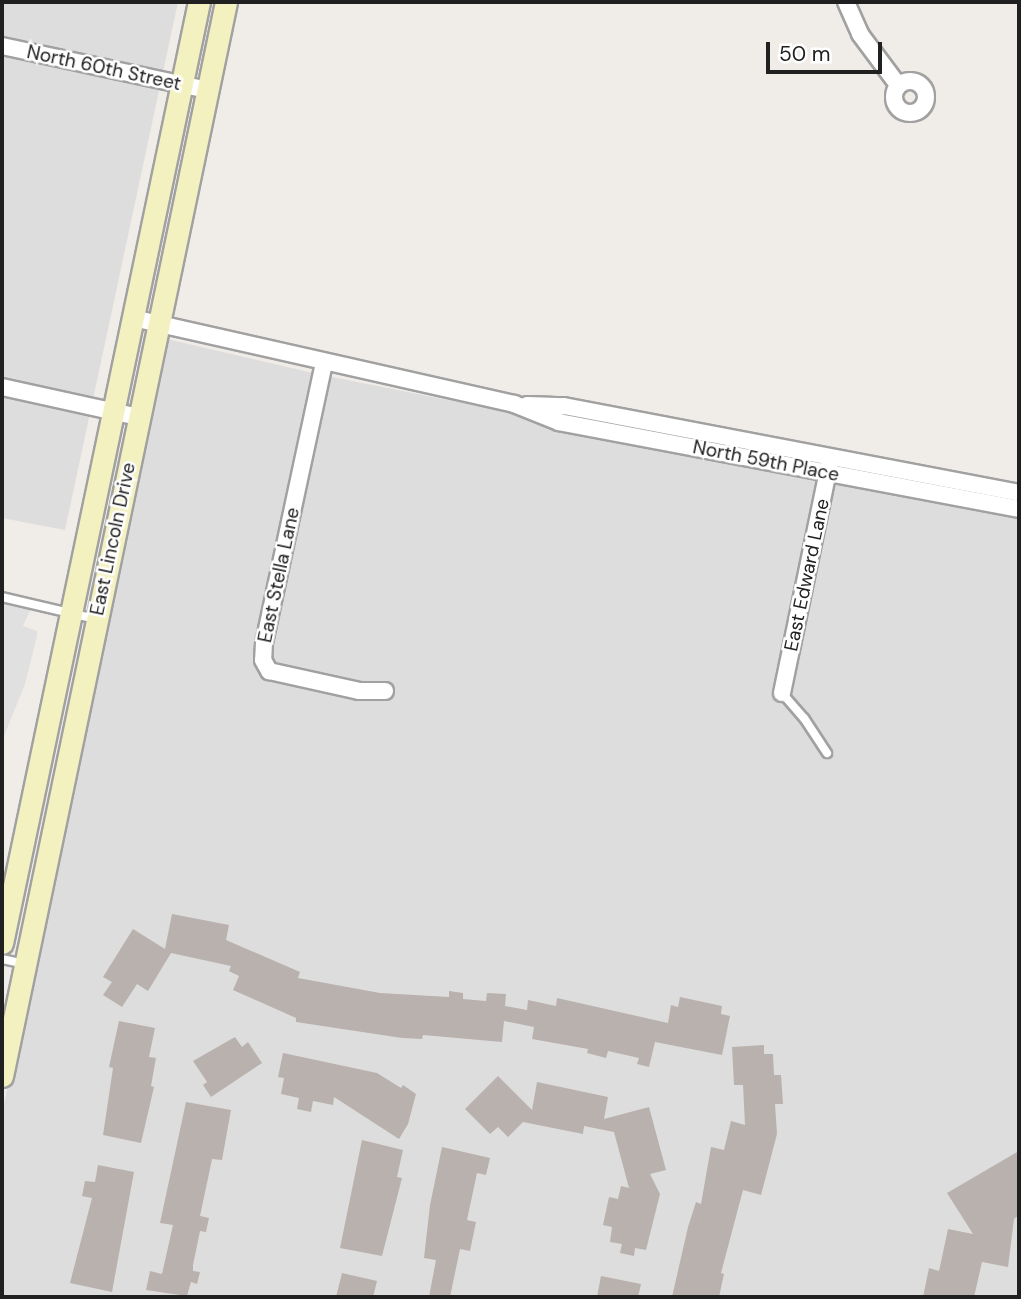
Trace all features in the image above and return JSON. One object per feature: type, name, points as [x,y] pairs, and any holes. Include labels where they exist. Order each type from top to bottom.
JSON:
[{"type":"main road","name":"East Lincoln Drive","points":[[2,943],[200,2]]},
{"type":"main road","name":"East Lincoln Drive","points":[[2,1076],[226,2]]},
{"type":"street","points":[[846,2],[860,34],[898,85]]},
{"type":"street","name":"North 60th Street","points":[[2,46],[207,90]]},
{"type":"street","name":"North 59th Place","points":[[133,318],[514,404],[559,422],[1019,493]]},
{"type":"street","name":"East Stella Lane","points":[[324,363],[264,643],[263,660],[269,671],[359,691],[385,691]]},
{"type":"street","points":[[2,387],[138,417]]},
{"type":"street","name":"North 59th Place","points":[[829,465],[1019,509]]},
{"type":"street","name":"East Edward Lane","points":[[782,693],[829,465]]},
{"type":"lane","points":[[2,597],[96,619]]},
{"type":"lane","points":[[782,693],[804,718],[827,753]]},
{"type":"lane","points":[[2,959],[25,964]]},
{"type":"shaded area","points":[[2,2],[178,2],[65,530],[2,518]]},
{"type":"shaded area","points":[[167,339],[317,374],[1019,513],[1019,1297],[2,1297],[2,1113]]},
{"type":"shaded area","points":[[2,600],[31,608],[23,626],[37,631],[37,636],[25,684],[2,741]]},
{"type":"building","points":[[172,914],[229,925],[226,940],[300,972],[298,978],[380,993],[449,997],[449,991],[463,993],[463,999],[486,1001],[487,993],[506,994],[505,1006],[527,1010],[528,1000],[556,1006],[557,998],[668,1023],[671,1005],[678,1007],[680,997],[722,1006],[721,1014],[730,1016],[722,1055],[655,1042],[649,1067],[637,1064],[639,1058],[608,1051],[606,1058],[587,1053],[588,1049],[532,1039],[534,1027],[504,1021],[502,1042],[423,1035],[422,1039],[402,1038],[296,1022],[296,1018],[233,990],[239,976],[229,971],[231,966],[171,953],[148,991],[137,984],[122,1007],[103,995],[112,982],[103,977],[133,929],[165,949]]},
{"type":"building","points":[[119,1021],[155,1028],[149,1057],[156,1058],[151,1086],[154,1087],[141,1143],[103,1135],[113,1068],[109,1067]]},
{"type":"building","points":[[235,1037],[242,1047],[248,1042],[262,1063],[211,1097],[203,1085],[207,1082],[193,1061]]},
{"type":"building","points":[[764,1045],[764,1054],[773,1054],[774,1075],[781,1075],[783,1104],[775,1104],[777,1134],[761,1195],[743,1190],[721,1273],[724,1274],[719,1297],[672,1297],[688,1227],[696,1202],[701,1204],[711,1147],[724,1150],[731,1121],[745,1125],[743,1085],[734,1085],[732,1047]]},
{"type":"building","points":[[283,1053],[377,1073],[416,1094],[408,1124],[399,1139],[334,1097],[333,1105],[313,1101],[311,1112],[297,1109],[299,1098],[281,1094],[284,1078],[278,1077]]},
{"type":"building","points":[[498,1076],[532,1110],[537,1082],[608,1097],[604,1119],[649,1107],[666,1170],[650,1174],[660,1194],[646,1250],[635,1248],[634,1256],[620,1253],[622,1244],[610,1242],[612,1227],[603,1225],[609,1197],[618,1199],[621,1186],[629,1188],[614,1132],[584,1126],[583,1134],[523,1122],[508,1137],[498,1127],[490,1134],[465,1109]]},
{"type":"building","points":[[186,1102],[231,1110],[222,1160],[212,1159],[200,1216],[209,1218],[206,1232],[200,1231],[193,1265],[193,1271],[200,1272],[197,1284],[191,1282],[187,1296],[146,1290],[150,1271],[162,1274],[173,1225],[160,1223]]},
{"type":"building","points":[[362,1140],[403,1150],[397,1177],[402,1178],[382,1256],[340,1248]]},
{"type":"building","points":[[442,1147],[490,1158],[486,1175],[477,1173],[467,1220],[476,1222],[470,1251],[460,1249],[450,1297],[429,1297],[436,1260],[424,1258],[430,1205]]},
{"type":"building","points":[[1019,1151],[1019,1215],[1014,1219],[1008,1267],[982,1262],[974,1297],[923,1297],[929,1268],[939,1271],[948,1229],[973,1234],[947,1193]]},
{"type":"building","points":[[98,1165],[134,1172],[112,1292],[70,1283],[92,1198],[82,1196],[85,1181],[95,1182]]},
{"type":"building","points":[[342,1273],[377,1281],[373,1297],[336,1297]]},
{"type":"building","points":[[601,1276],[641,1284],[638,1297],[597,1297]]}]
